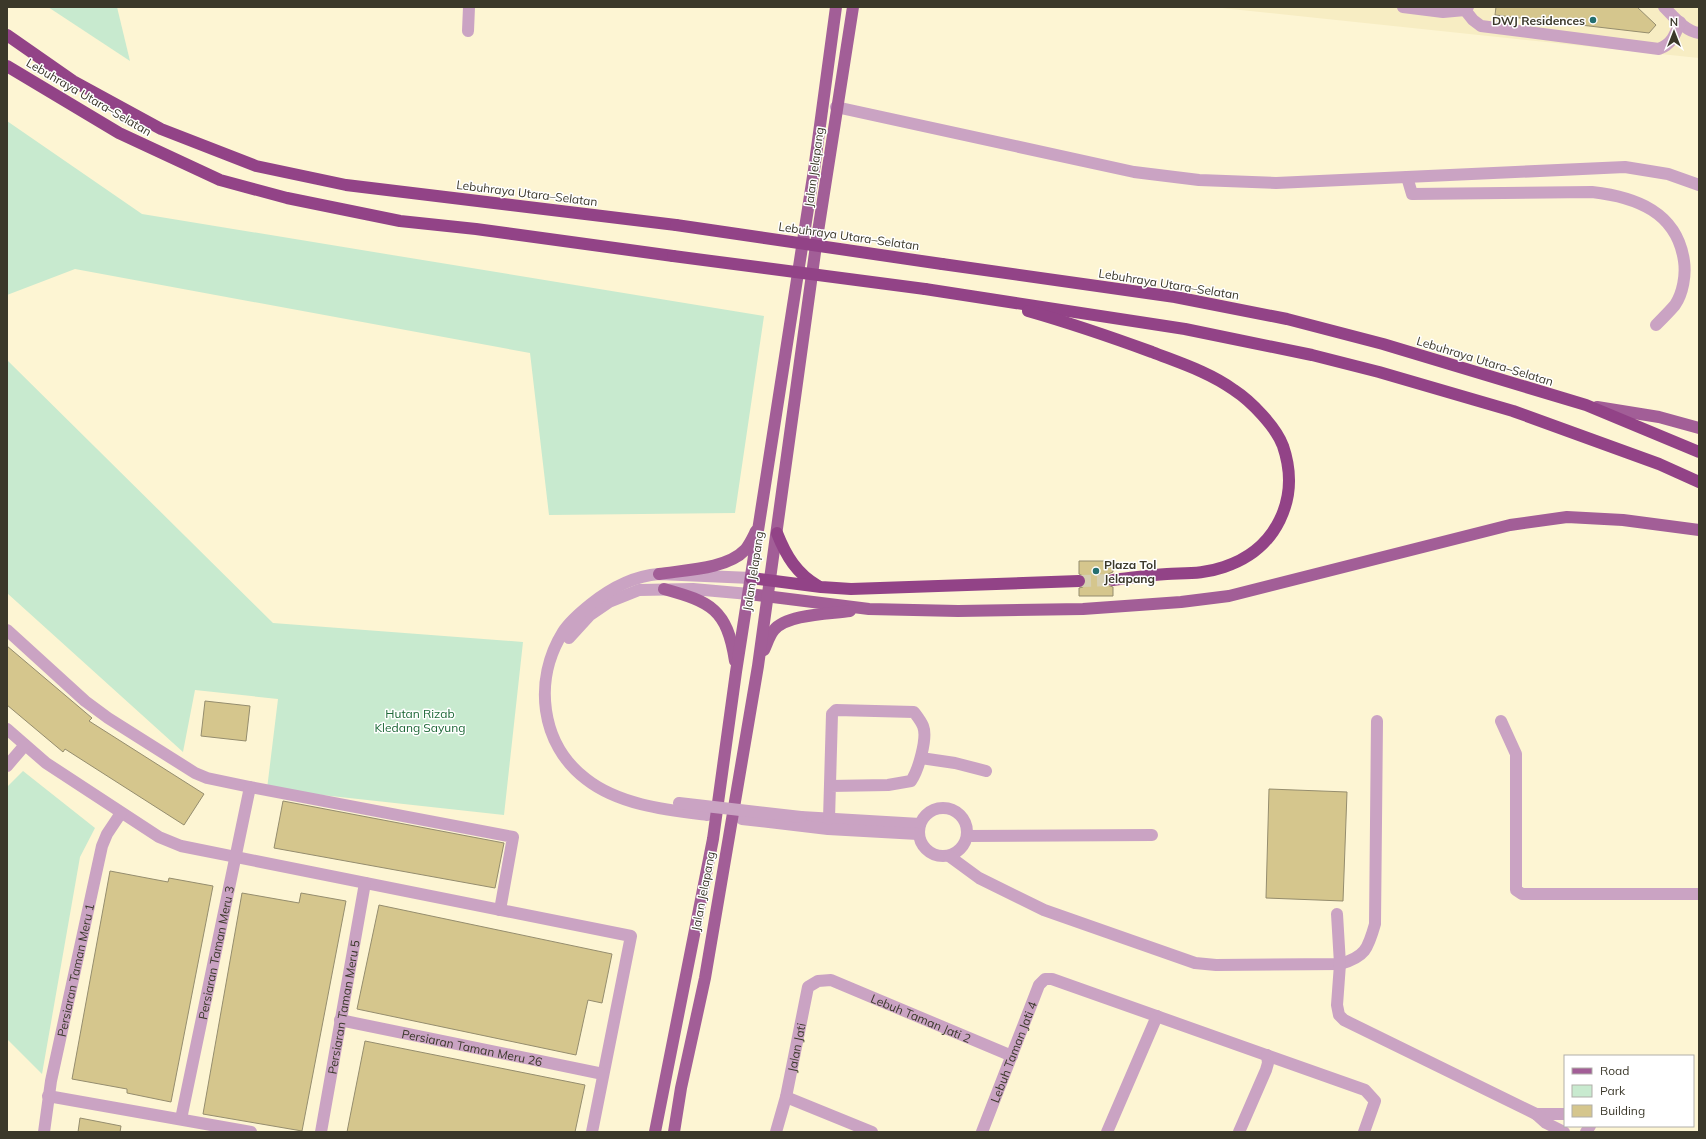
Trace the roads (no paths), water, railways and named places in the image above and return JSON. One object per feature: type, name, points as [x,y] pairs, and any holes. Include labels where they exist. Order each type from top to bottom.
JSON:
[{"type":"highway","name":"Lebuhraya Utara–Selatan","points":[[7,35],[73,81],[161,129],[256,166],[346,185],[676,225],[1175,297],[1287,319],[1382,344],[1586,405],[1699,452]]},
{"type":"highway","name":"Lebuhraya Utara–Selatan","points":[[7,66],[119,133],[220,180],[287,198],[400,220],[925,289],[1223,336],[1372,370],[1513,411],[1659,464],[1699,482]]},
{"type":"highway","points":[[974,296],[1071,323],[1198,370],[1234,390],[1261,412],[1283,445],[1288,463],[1290,491],[1279,523],[1264,543],[1244,559],[1224,567],[1197,574],[1167,574],[1113,580]]},
{"type":"highway","points":[[777,533],[784,552],[793,566],[809,580],[821,587]]},
{"type":"highway","points":[[752,578],[821,587],[851,589],[1079,581]]},
{"type":"main road","name":"Jalan Jelapang","points":[[655,1132],[713,839],[736,672],[762,519],[814,170],[836,7]]},
{"type":"main road","name":"Jalan Jelapang","points":[[674,1132],[681,1088],[705,978],[758,666],[836,107],[853,7]]},
{"type":"main road","points":[[1586,405],[1659,417],[1699,428]]},
{"type":"main road","points":[[749,594],[869,609],[958,611],[1083,609],[1181,602],[1229,596],[1510,525],[1567,517],[1623,520],[1699,530]]},
{"type":"main road","points":[[659,574],[707,567],[735,558],[745,550],[750,543],[762,519]]},
{"type":"main road","points":[[664,589],[696,598],[717,614],[730,634],[736,672]]},
{"type":"main road","points":[[758,666],[774,630],[787,622],[810,616],[869,609]]},
{"type":"street","points":[[468,31],[469,7]]},
{"type":"street","points":[[1403,7],[1443,12],[1466,8],[1473,20],[1481,26],[1659,49],[1668,46],[1673,39],[1680,22]]},
{"type":"street","points":[[1664,7],[1680,22],[1694,32],[1699,33]]},
{"type":"street","points":[[836,107],[1134,172],[1199,180],[1276,182],[1626,168],[1668,174],[1699,185]]},
{"type":"street","points":[[1407,177],[1412,194],[1592,192],[1617,195],[1640,203],[1657,213],[1672,228],[1682,249],[1685,269],[1682,287],[1675,304],[1656,325]]},
{"type":"street","points":[[752,578],[659,574],[646,575],[626,582],[605,593],[576,617],[564,630],[551,655],[547,668],[544,696],[548,724],[553,738],[566,761],[587,780],[602,789],[630,801],[649,806],[828,829],[919,829]]},
{"type":"street","points":[[749,594],[693,589],[639,590],[609,602],[590,615],[572,633],[558,658],[554,671],[552,697],[560,734],[576,760],[586,770],[617,788],[644,796],[678,803],[919,829]]},
{"type":"street","points":[[7,630],[85,701],[108,718],[195,773],[207,778],[513,838],[500,910]]},
{"type":"street","points":[[828,819],[832,714],[836,710],[914,712],[924,727],[921,758],[917,773],[911,781],[888,785],[830,786]]},
{"type":"street","points":[[949,856],[961,849],[967,836],[964,820],[959,814],[952,810],[937,809],[930,812],[919,829],[924,847],[929,852],[935,855],[949,856],[978,878],[1044,910],[1195,963],[1216,965],[1340,964],[1356,959],[1364,952],[1371,939],[1375,924],[1377,721]]},
{"type":"street","points":[[1500,721],[1516,754],[1516,890],[1522,894],[1699,894]]},
{"type":"street","points":[[7,729],[46,763],[121,813],[170,843],[236,858],[631,936],[592,1132]]},
{"type":"street","points":[[7,766],[25,745]]},
{"type":"street","points":[[921,758],[955,763],[986,771]]},
{"type":"street","name":"Persiaran Taman Meru 3","points":[[181,1119],[250,787]]},
{"type":"street","name":"Persiaran Taman Meru 1","points":[[44,1132],[48,1096],[102,846],[107,834],[121,813]]},
{"type":"street","points":[[967,836],[1152,835]]},
{"type":"street","name":"Persiaran Taman Meru 5","points":[[321,1132],[365,883]]},
{"type":"street","points":[[1338,914],[1340,964],[1337,1005],[1339,1014],[1344,1020],[1536,1114],[1546,1124],[1564,1132]]},
{"type":"street","name":"Lebuh Taman Jati 4","points":[[982,1132],[1040,985],[1045,979],[1052,979],[1158,1016]]},
{"type":"street","name":"Lebuh Taman Jati 2","points":[[831,980],[1012,1056]]},
{"type":"street","name":"Jalan Jati","points":[[776,1132],[786,1097],[808,987],[818,981],[831,980]]},
{"type":"street","points":[[1107,1132],[1158,1016],[1365,1090],[1375,1101],[1364,1132]]},
{"type":"street","name":"Persiaran Taman Meru 26","points":[[340,1020],[604,1074]]},
{"type":"street","points":[[1239,1132],[1266,1070],[1268,1063],[1267,1055]]},
{"type":"street","points":[[48,1096],[251,1132]]},
{"type":"street","points":[[786,1097],[872,1132]]},
{"type":"street","points":[[1536,1114],[1564,1114]]},
{"type":"tunnel","points":[[1079,581],[1113,580]]},
{"type":"place","name":"DWJ Residences","points":[[1593,20]]},
{"type":"place","name":"Plaza Tol Jelapang","points":[[1096,571]]},
{"type":"park label","name":"Hutan Rizab Kledang Sayung","points":[[420,720]]}]
